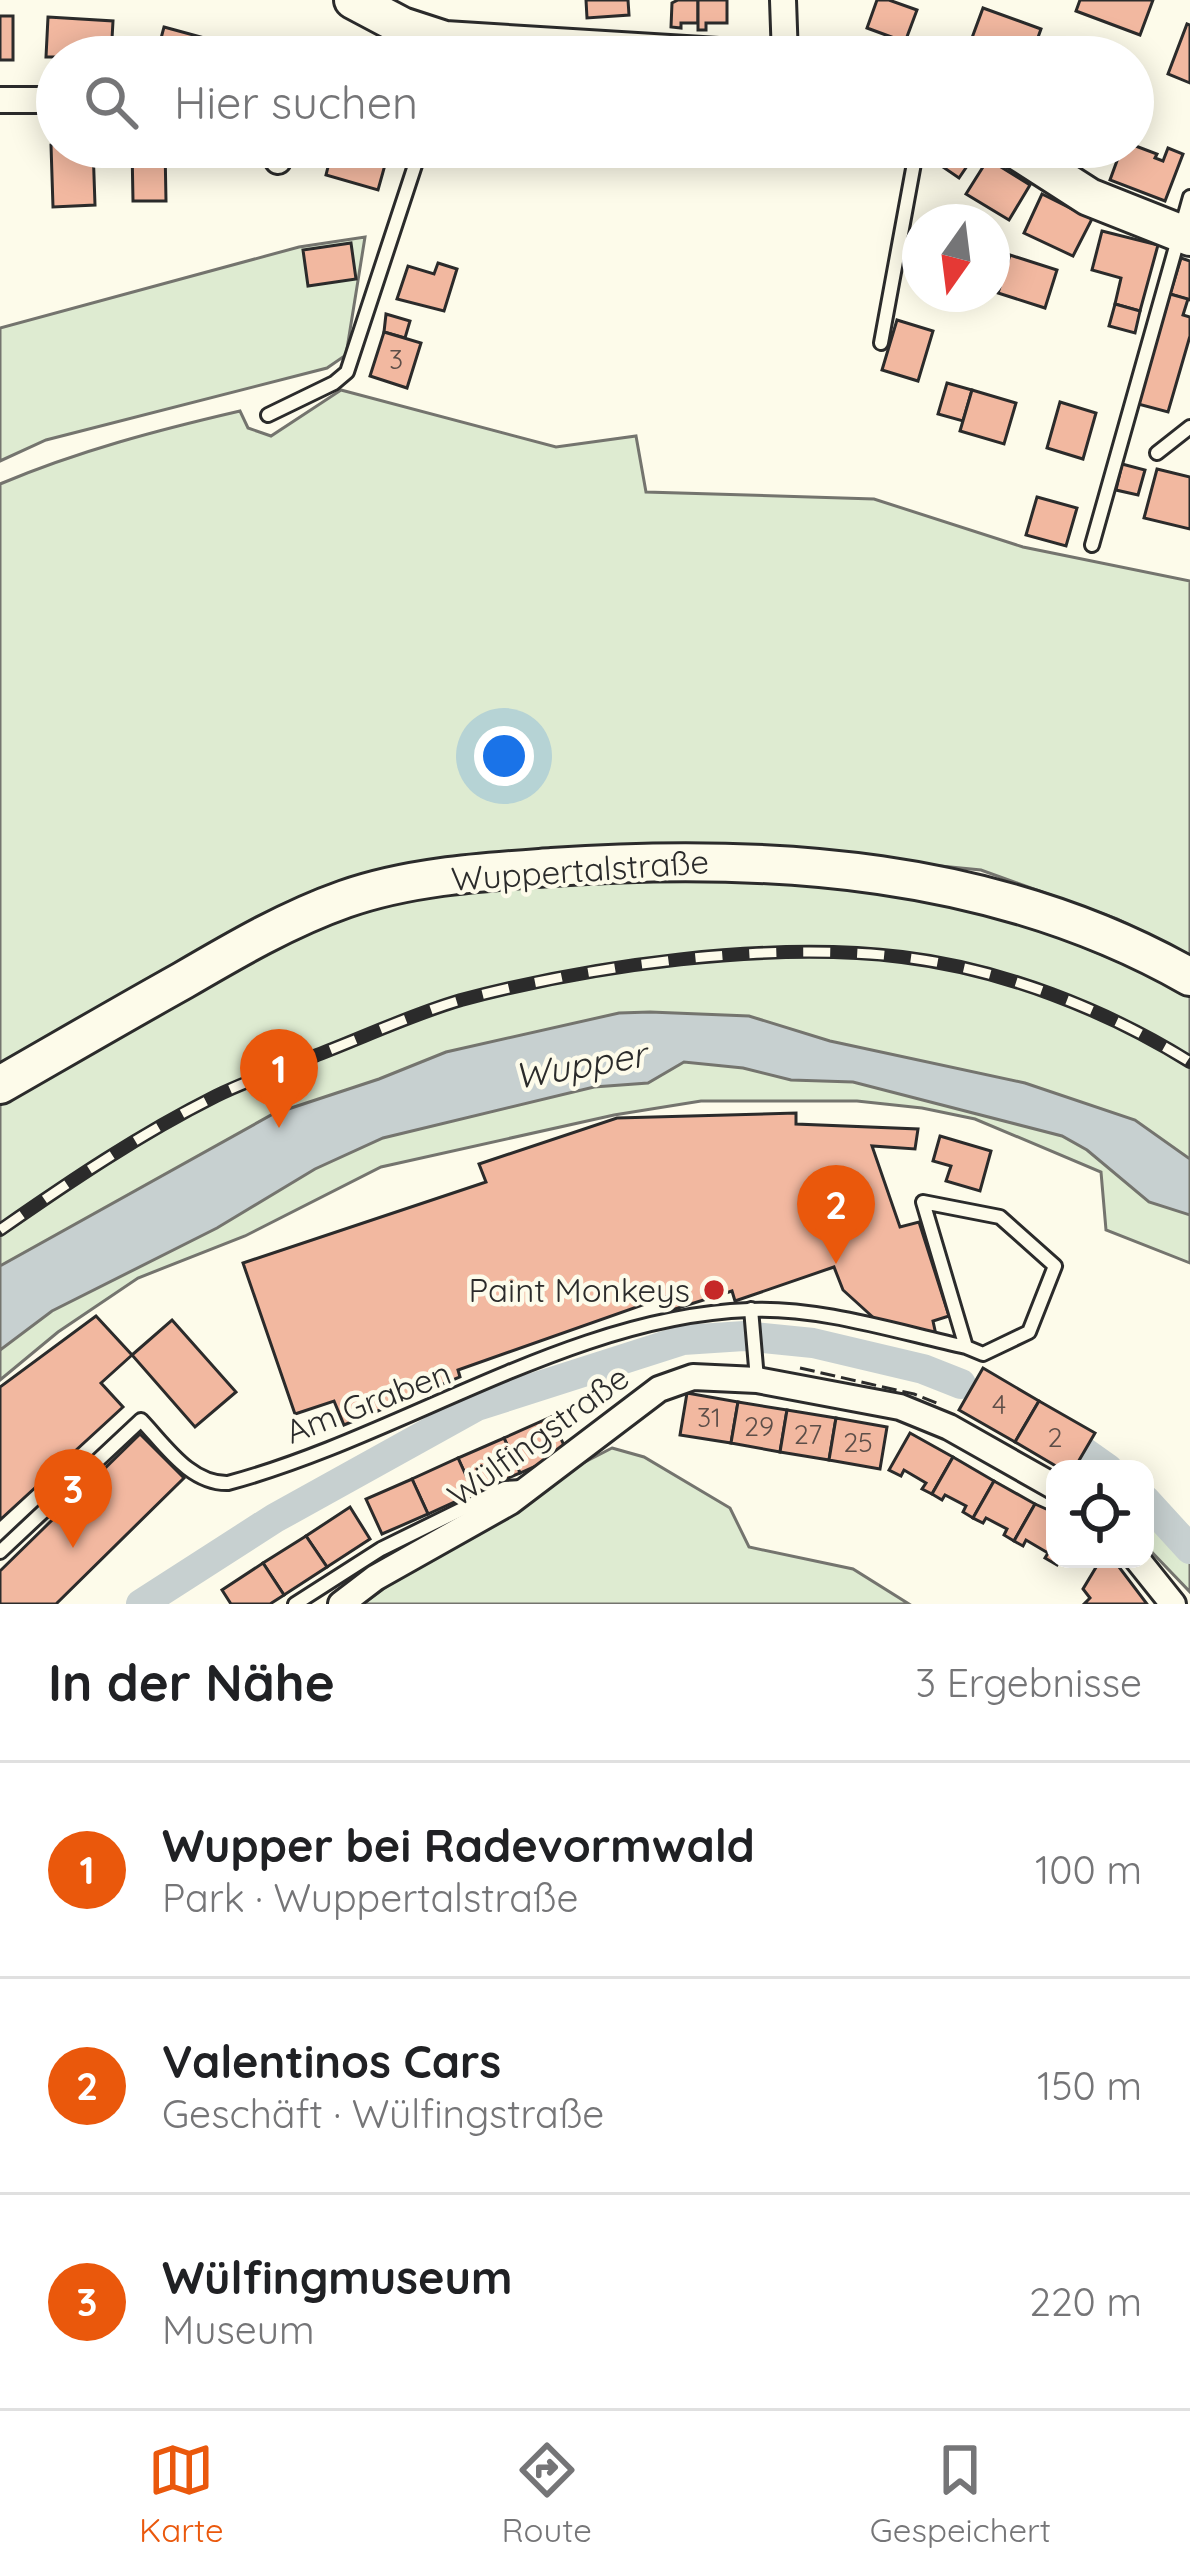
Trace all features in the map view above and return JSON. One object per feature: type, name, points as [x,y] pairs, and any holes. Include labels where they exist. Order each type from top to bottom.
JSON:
[{"type":"main road","points":[[353,0],[425,36]]},
{"type":"main road","points":[[1044,168],[1089,197],[1184,234]]},
{"type":"main road","name":"Wuppertalstraße","points":[[0,1084],[239,948],[322,908],[398,885],[514,870],[727,861],[917,881],[1045,912],[1190,976]]},
{"type":"street","points":[[783,0],[784,36]]},
{"type":"street","points":[[0,100],[36,100]]},
{"type":"street","name":"Wülfingstraße","points":[[341,1604],[375,1578],[529,1490],[667,1384],[708,1375],[756,1369],[925,1416],[1046,1482]]},
{"type":"street","points":[[1144,1568],[1173,1604]]},
{"type":"lane","points":[[268,415],[347,372],[414,168]]},
{"type":"lane","points":[[881,343],[913,168]]},
{"type":"lane","points":[[1092,545],[1184,234],[1190,197]]},
{"type":"lane","points":[[1157,453],[1190,427]]},
{"type":"lane","points":[[756,1369],[751,1310],[798,1312],[982,1354],[1029,1332],[1055,1266],[1000,1217],[923,1202],[967,1347]]},
{"type":"lane","name":"Am Graben","points":[[0,1552],[141,1420],[190,1471],[208,1481],[228,1483],[392,1424],[536,1363],[655,1322],[751,1310]]},
{"type":"lane","points":[[295,1604],[381,1549],[505,1488],[529,1490]]},
{"type":"green space","points":[[365,237],[346,355],[327,368],[46,440],[0,461],[0,328],[299,247]]},
{"type":"green space","points":[[341,390],[556,447],[636,436],[646,492],[874,499],[1023,547],[1190,581],[1190,955],[1117,919],[981,870],[736,846],[409,872],[302,896],[0,1072],[0,484],[118,442],[240,411],[248,428],[271,436]]},
{"type":"green space","points":[[717,878],[833,885],[1003,914],[1190,991],[1190,1263],[1106,1230],[1101,1172],[975,1119],[857,1101],[701,1101],[614,1115],[381,1167],[245,1236],[138,1278],[58,1332],[0,1380],[0,1095],[317,924],[396,900],[558,883]]},
{"type":"green space","points":[[612,1448],[644,1457],[730,1508],[749,1547],[853,1569],[909,1604],[363,1604],[484,1520]]},
{"type":"green space","points":[[1154,1500],[1190,1538],[1190,1592],[1154,1554]]},
{"type":"water","name":"Wupper","points":[[619,1013],[749,1016],[830,1041],[1025,1083],[1135,1120],[1190,1159],[1190,1215],[1149,1202],[1087,1150],[1062,1136],[853,1082],[791,1080],[743,1068],[684,1062],[648,1083],[594,1087],[383,1138],[315,1169],[217,1228],[52,1311],[0,1350],[0,1266],[273,1114],[446,1052]]},
{"type":"building","points":[[586,0],[628,0],[629,15],[587,18]]},
{"type":"building","points":[[698,0],[698,23],[671,27],[672,3]]},
{"type":"building","points":[[698,0],[727,0],[727,23],[706,23],[706,30],[698,30]]},
{"type":"building","points":[[877,0],[917,10],[907,36],[889,36],[867,28]]},
{"type":"building","points":[[1080,0],[1153,0],[1140,35],[1076,11]]},
{"type":"building","points":[[983,8],[1041,29],[1038,36],[973,36]]},
{"type":"building","points":[[0,16],[13,16],[13,60],[0,60]]},
{"type":"building","points":[[48,17],[113,21],[112,36],[47,36]]},
{"type":"building","points":[[1190,25],[1190,83],[1168,74]]},
{"type":"building","points":[[164,27],[197,36],[162,36]]},
{"type":"building","points":[[1168,148],[1183,154],[1165,201],[1110,180],[1114,168],[1154,168],[1154,153],[1163,161]]},
{"type":"building","points":[[52,168],[94,168],[95,205],[53,207]]},
{"type":"building","points":[[132,168],[165,168],[166,201],[133,201]]},
{"type":"building","points":[[328,168],[384,168],[378,190],[326,175]]},
{"type":"building","points":[[944,168],[966,168],[959,178]]},
{"type":"building","points":[[982,168],[1003,168],[1030,185],[1010,218],[1010,204],[983,204],[966,194]]},
{"type":"building","points":[[1042,194],[1092,219],[1073,256],[1024,233]]},
{"type":"building","points":[[1102,231],[1158,245],[1140,311],[1115,304],[1121,278],[1092,270]]},
{"type":"building","points":[[351,243],[356,279],[308,286],[303,250]]},
{"type":"building","points":[[1010,255],[1057,270],[1045,308],[1010,297]]},
{"type":"building","points":[[1181,258],[1190,261],[1190,300],[1170,294]]},
{"type":"building","points":[[438,263],[457,269],[444,311],[397,299],[408,266],[434,274]]},
{"type":"building","points":[[1170,294],[1188,299],[1183,315],[1190,317],[1190,336],[1168,412],[1138,404]]},
{"type":"building","points":[[1115,304],[1140,311],[1135,333],[1109,326]]},
{"type":"building","points":[[386,314],[410,321],[405,338],[384,332]]},
{"type":"building","points":[[897,320],[933,331],[918,381],[882,370]]},
{"type":"building","points":[[384,332],[421,343],[407,388],[370,376]]},
{"type":"building","points":[[947,383],[972,390],[963,421],[938,414]]},
{"type":"building","points":[[972,390],[1016,403],[1004,444],[960,431]]},
{"type":"building","points":[[1060,402],[1096,413],[1083,459],[1047,448]]},
{"type":"building","points":[[1122,464],[1145,470],[1138,495],[1116,490]]},
{"type":"building","points":[[1157,469],[1190,477],[1190,529],[1144,518]]},
{"type":"building","points":[[1037,497],[1077,508],[1066,546],[1026,535]]},
{"type":"building","points":[[796,1113],[796,1124],[918,1129],[915,1149],[872,1146],[900,1227],[919,1222],[949,1316],[933,1321],[936,1335],[876,1320],[843,1290],[834,1267],[735,1301],[732,1291],[672,1310],[665,1297],[458,1370],[460,1377],[344,1425],[334,1401],[295,1414],[243,1263],[486,1182],[479,1164],[617,1118]]},
{"type":"building","points":[[940,1136],[991,1151],[980,1191],[946,1181],[951,1166],[933,1161]]},
{"type":"building","points":[[96,1316],[132,1355],[101,1383],[123,1407],[0,1520],[0,1387]]},
{"type":"building","points":[[172,1320],[236,1392],[195,1427],[132,1355]]},
{"type":"building","points":[[983,1368],[1039,1401],[1015,1442],[959,1410]]},
{"type":"building","points":[[687,1393],[738,1402],[731,1443],[680,1435]]},
{"type":"building","points":[[1039,1401],[1095,1433],[1079,1460],[1046,1460],[1015,1442]]},
{"type":"building","points":[[738,1402],[787,1410],[780,1452],[731,1443]]},
{"type":"building","points":[[787,1410],[836,1418],[829,1460],[780,1452]]},
{"type":"building","points":[[551,1417],[567,1452],[520,1473],[504,1438]]},
{"type":"building","points":[[836,1418],[887,1427],[880,1469],[829,1460]]},
{"type":"building","points":[[910,1433],[953,1457],[932,1494],[922,1489],[926,1483],[904,1470],[901,1476],[889,1470]]},
{"type":"building","points":[[140,1434],[184,1478],[56,1604],[0,1604],[0,1571]]},
{"type":"building","points":[[504,1438],[520,1473],[474,1493],[458,1458]]},
{"type":"building","points":[[953,1457],[994,1481],[973,1518],[963,1512],[966,1506],[932,1494]]},
{"type":"building","points":[[458,1458],[474,1493],[428,1514],[412,1479]]},
{"type":"building","points":[[412,1479],[428,1514],[382,1534],[366,1499]]},
{"type":"building","points":[[994,1481],[1035,1504],[1014,1541],[1004,1535],[1007,1529],[986,1518],[983,1523],[973,1518]]},
{"type":"building","points":[[1035,1504],[1046,1509],[1046,1552],[1026,1540],[1023,1546],[1014,1541]]},
{"type":"building","points":[[350,1507],[370,1539],[327,1567],[306,1536]]},
{"type":"building","points":[[306,1536],[327,1567],[284,1595],[263,1563]]},
{"type":"building","points":[[263,1563],[284,1595],[270,1604],[231,1604],[222,1590]]},
{"type":"building","points":[[1096,1568],[1120,1568],[1147,1604],[1084,1604],[1090,1598],[1083,1589]]},
{"type":"waterway","points":[[141,1604],[275,1518],[477,1406],[683,1340],[744,1336],[813,1343],[923,1369],[961,1384]]},
{"type":"waterway","points":[[1084,1452],[1095,1460]]},
{"type":"waterway","points":[[1154,1510],[1190,1549]]},
{"type":"railway","points":[[0,1230],[132,1142],[241,1085],[461,1000],[623,967],[795,952],[940,963],[1052,994],[1190,1062]]},
{"type":"fence","points":[[800,1368],[939,1404]]},
{"type":"place","name":"Wupper bei Radevormwald","points":[[279,1128]]},
{"type":"place","name":"Valentinos Cars","points":[[836,1264]]},
{"type":"place","name":"Paint Monkeys","points":[[714,1290]]},
{"type":"place","name":"Wülfingmuseum","points":[[73,1548]]}]
